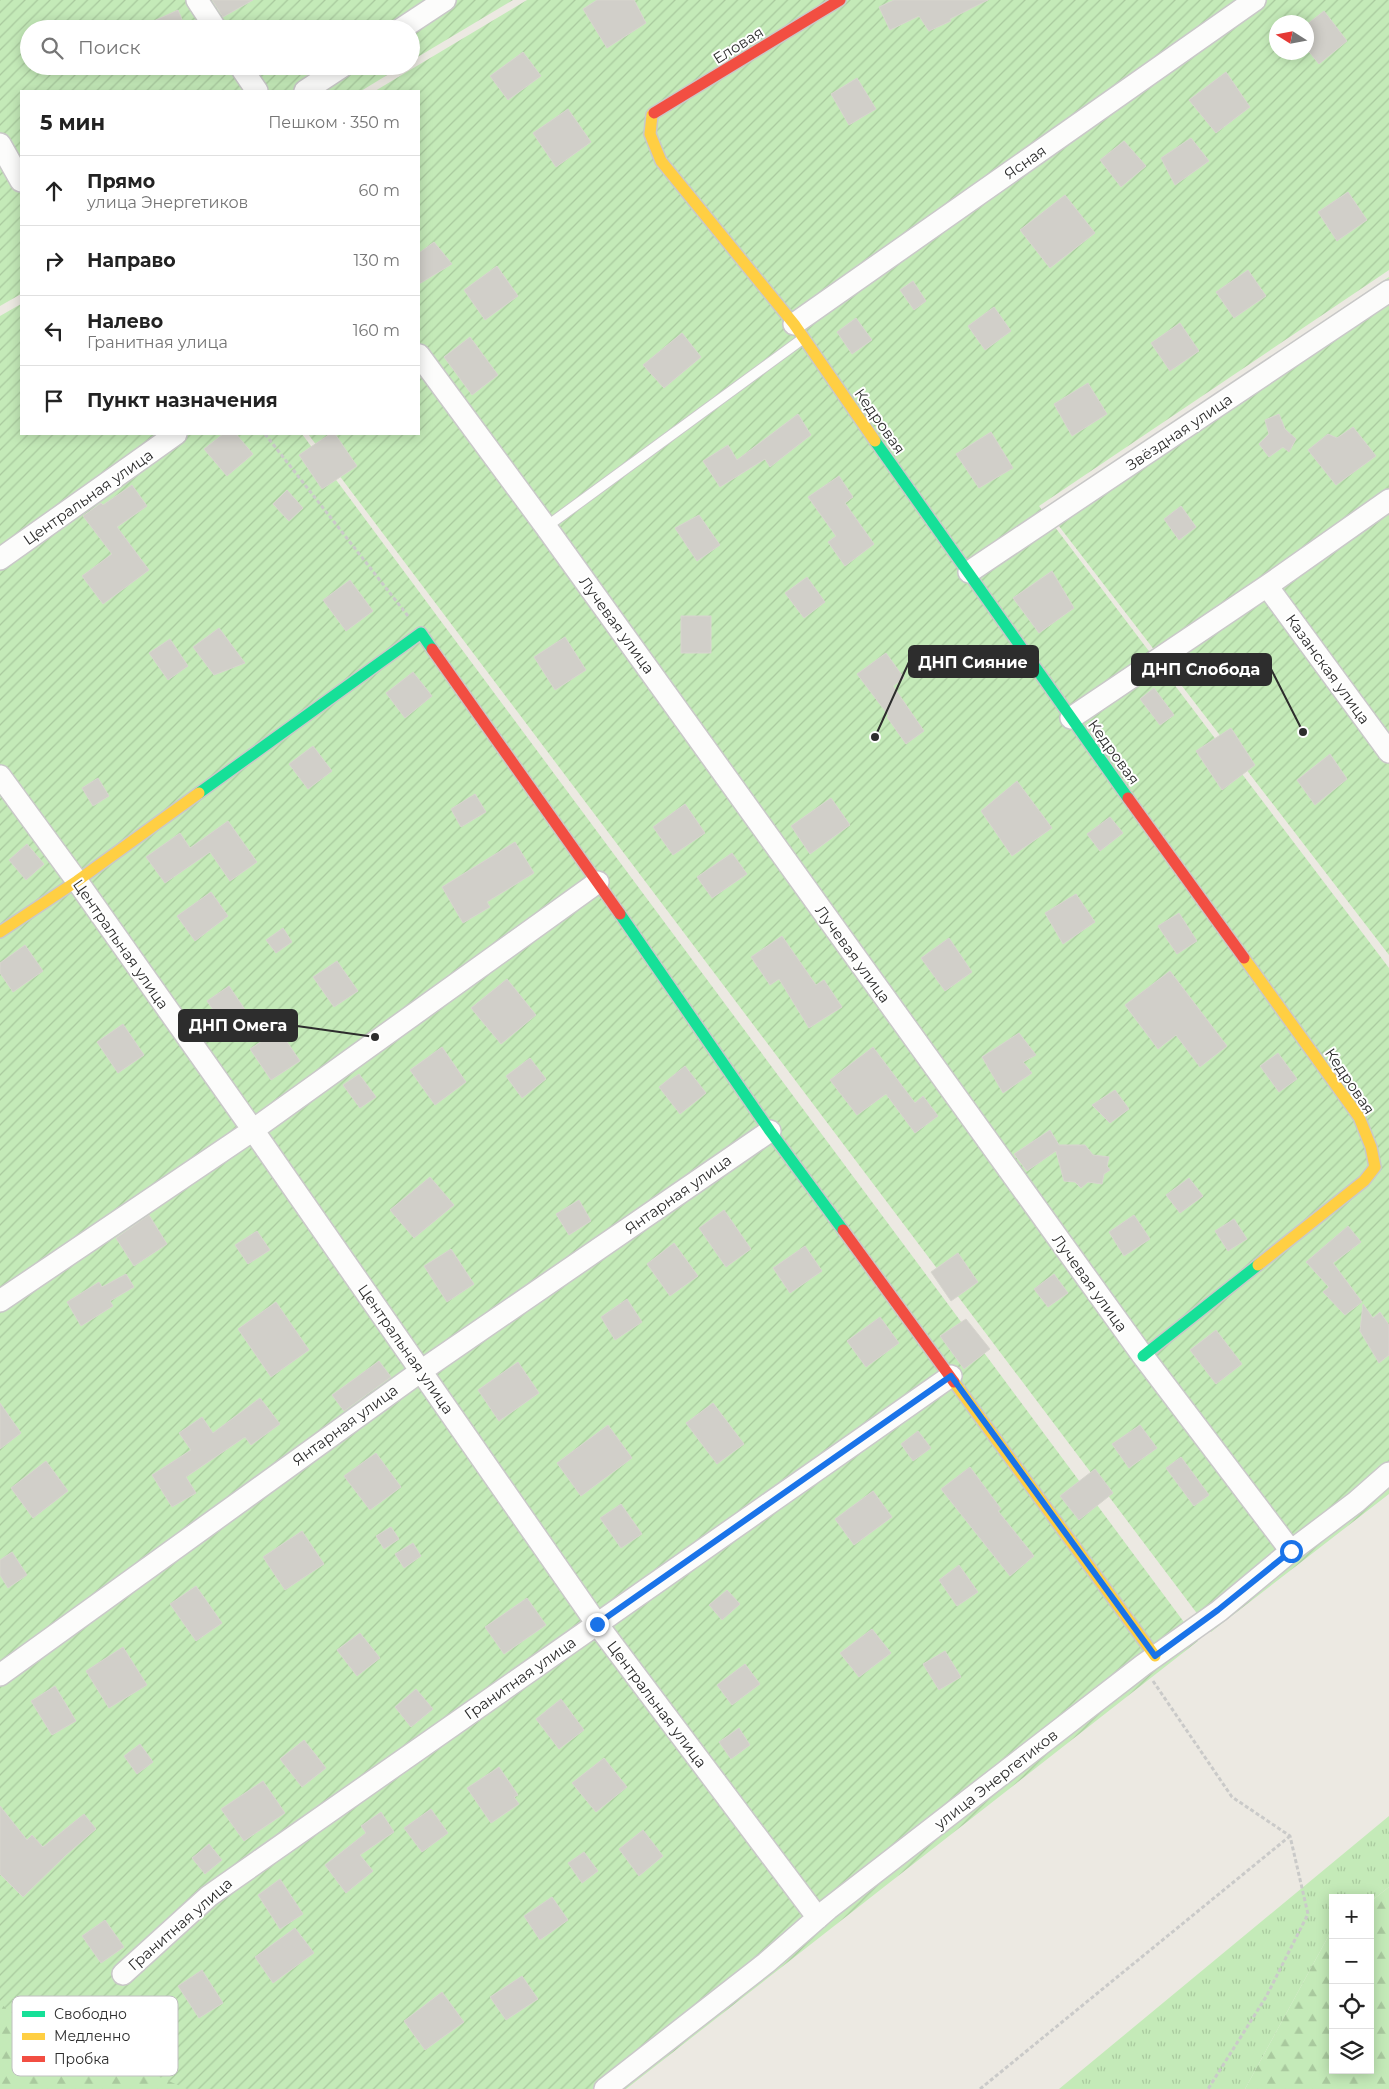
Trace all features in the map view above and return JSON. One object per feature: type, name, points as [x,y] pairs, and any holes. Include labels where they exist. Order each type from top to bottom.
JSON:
[{"type":"street","points":[[197,0],[210,20]]},
{"type":"street","points":[[415,20],[446,0]]},
{"type":"street","name":"Еловая","points":[[652,115],[840,0]]},
{"type":"street","name":"Ясная","points":[[798,331],[1255,0]]},
{"type":"street","points":[[246,75],[256,90]]},
{"type":"street","points":[[307,90],[329,75]]},
{"type":"street","name":"Кедровая","points":[[652,115],[650,134],[661,161],[798,331],[1071,718],[1359,1117],[1371,1147],[1375,1167],[1364,1181],[1143,1356]]},
{"type":"street","points":[[0,144],[20,179]]},
{"type":"street","name":"Звёздная улица","points":[[969,572],[1389,291]]},
{"type":"street","name":"Лучевая улица","points":[[420,356],[546,527],[1143,1356],[1291,1551]]},
{"type":"street","name":"Центральная улица","points":[[0,559],[175,435]]},
{"type":"street","points":[[1071,718],[1267,586],[1389,500]]},
{"type":"street","name":"Казанская улица","points":[[1267,586],[1389,752]]},
{"type":"street","points":[[0,932],[77,881],[421,633],[598,882],[770,1131],[951,1376],[1149,1661]]},
{"type":"street","name":"Центральная улица","points":[[0,776],[77,881],[253,1130],[597,1624],[818,1918]]},
{"type":"street","points":[[0,1301],[253,1130],[598,882]]},
{"type":"street","name":"Янтарная улица","points":[[0,1675],[421,1370],[770,1131]]},
{"type":"street","name":"Гранитная улица","points":[[123,1974],[209,1896],[951,1376]]},
{"type":"street","name":"улица Энергетиков","points":[[605,2089],[766,1963],[818,1918],[1149,1661],[1218,1610],[1356,1502],[1389,1473]]},
{"type":"lane","points":[[546,527],[798,331]]},
{"type":"path","points":[[266,435],[421,633]]},
{"type":"path","points":[[1149,1661],[1232,1797],[1290,1836],[1308,1914],[1266,1997],[1208,2089]]},
{"type":"path","points":[[980,2089],[1290,1836]]},
{"type":"green space","points":[[0,0],[513,0],[420,56],[420,20],[20,20],[20,75],[387,75],[363,90],[20,90],[20,295],[0,306]]},
{"type":"green space","points":[[527,0],[1389,0],[1389,270],[1039,506],[1389,968],[1389,1494],[1211,1632],[309,435],[420,435],[420,90],[377,90],[402,75],[420,75],[420,64]]},
{"type":"green space","points":[[1389,277],[1389,955],[1045,508]]},
{"type":"green space","points":[[20,305],[20,435],[303,435],[1198,1641],[626,2089],[187,2089],[157,2076],[178,2076],[178,1996],[12,1996],[12,2013],[0,2002],[0,316]]},
{"type":"green space","points":[[1389,1816],[1389,1887],[1374,1899],[1374,1894],[1329,1894],[1329,1935],[1245,2089],[1059,2089]]},
{"type":"green space","points":[[1389,1887],[1389,2089],[1245,2089],[1329,1935],[1329,2074],[1374,2074],[1374,1899]]},
{"type":"green space","points":[[0,1936],[155,1996],[12,1996],[12,2076],[178,2076],[178,2005],[394,2089],[0,2089]]},
{"type":"building","points":[[212,0],[253,0],[223,17]]},
{"type":"building","points":[[597,0],[634,0],[646,23],[607,48],[583,9]]},
{"type":"building","points":[[894,0],[988,0],[929,31],[919,16],[890,30],[879,7]]},
{"type":"building","points":[[178,10],[182,20],[156,20]]},
{"type":"building","points":[[1324,11],[1347,41],[1319,64],[1314,58],[1314,19]]},
{"type":"building","points":[[523,52],[541,76],[508,100],[490,76]]},
{"type":"building","points":[[1226,72],[1250,107],[1216,133],[1189,100]]},
{"type":"building","points":[[857,78],[876,109],[849,125],[831,94]]},
{"type":"building","points":[[568,109],[591,142],[556,167],[533,133]]},
{"type":"building","points":[[1191,138],[1209,161],[1175,185],[1161,158]]},
{"type":"building","points":[[1124,141],[1146,166],[1121,187],[1100,160]]},
{"type":"building","points":[[1348,192],[1367,220],[1337,241],[1318,212]]},
{"type":"building","points":[[1065,195],[1095,233],[1050,268],[1020,230]]},
{"type":"building","points":[[434,242],[452,264],[420,283],[420,252]]},
{"type":"building","points":[[497,266],[518,296],[485,320],[464,290]]},
{"type":"building","points":[[1248,270],[1266,296],[1234,318],[1216,292]]},
{"type":"building","points":[[913,281],[926,301],[914,310],[900,290]]},
{"type":"building","points":[[994,307],[1011,331],[985,350],[968,326]]},
{"type":"building","points":[[856,318],[872,340],[852,354],[837,332]]},
{"type":"building","points":[[1180,323],[1199,351],[1170,371],[1151,343]]},
{"type":"building","points":[[682,333],[701,357],[664,388],[643,365]]},
{"type":"building","points":[[470,337],[498,375],[472,395],[444,357]]},
{"type":"building","points":[[1088,383],[1107,414],[1072,436],[1054,404]]},
{"type":"building","points":[[798,414],[811,435],[770,467],[765,459],[720,487],[703,461],[728,445],[737,460]]},
{"type":"building","points":[[1279,414],[1285,429],[1296,439],[1289,452],[1283,447],[1269,457],[1259,444],[1269,434],[1265,420]]},
{"type":"building","points":[[1353,427],[1376,456],[1336,485],[1308,450],[1328,434],[1337,438]]},
{"type":"building","points":[[991,432],[1013,468],[979,488],[956,454]]},
{"type":"building","points":[[222,435],[237,435],[253,454],[227,476],[204,449]]},
{"type":"building","points":[[329,435],[336,435],[357,466],[322,489],[299,455]]},
{"type":"building","points":[[839,476],[853,497],[845,503],[874,544],[845,566],[828,542],[836,536],[808,497]]},
{"type":"building","points":[[132,485],[147,506],[117,527],[149,570],[103,604],[82,576],[112,554],[83,516]]},
{"type":"building","points":[[287,490],[303,508],[289,521],[273,504]]},
{"type":"building","points":[[1181,506],[1196,527],[1179,540],[1164,519]]},
{"type":"building","points":[[699,515],[720,545],[697,561],[675,528]]},
{"type":"building","points":[[1052,571],[1074,608],[1039,633],[1013,598]]},
{"type":"building","points":[[807,577],[825,602],[804,618],[785,593]]},
{"type":"building","points":[[350,580],[373,611],[346,631],[323,600]]},
{"type":"building","points":[[681,616],[711,616],[711,653],[681,653]]},
{"type":"building","points":[[219,628],[245,663],[214,675],[193,647]]},
{"type":"building","points":[[565,637],[586,670],[555,690],[534,657]]},
{"type":"building","points":[[170,639],[188,666],[168,680],[149,653]]},
{"type":"building","points":[[886,653],[904,678],[893,686],[924,731],[906,744],[887,717],[889,716],[857,674]]},
{"type":"building","points":[[413,672],[432,696],[405,718],[386,693]]},
{"type":"building","points":[[1154,688],[1174,715],[1160,725],[1140,699]]},
{"type":"building","points":[[1231,728],[1255,765],[1222,790],[1196,751]]},
{"type":"building","points":[[313,746],[332,771],[308,789],[289,764]]},
{"type":"building","points":[[1330,754],[1347,779],[1315,805],[1297,780]]},
{"type":"building","points":[[98,778],[109,796],[93,806],[82,788]]},
{"type":"building","points":[[1017,781],[1052,828],[1012,856],[981,811]]},
{"type":"building","points":[[475,794],[486,812],[461,827],[451,809]]},
{"type":"building","points":[[831,798],[850,825],[810,854],[791,826]]},
{"type":"building","points":[[685,804],[705,833],[673,855],[653,827]]},
{"type":"building","points":[[1110,817],[1123,833],[1100,851],[1087,834]]},
{"type":"building","points":[[228,821],[257,862],[230,881],[210,852],[165,883],[146,857],[180,833],[190,848]]},
{"type":"building","points":[[515,842],[534,873],[487,902],[490,907],[463,923],[442,887]]},
{"type":"building","points":[[27,844],[44,864],[26,880],[9,860]]},
{"type":"building","points":[[732,853],[747,874],[712,898],[697,877]]},
{"type":"building","points":[[211,892],[228,916],[195,941],[177,916]]},
{"type":"building","points":[[1076,894],[1095,922],[1063,944],[1045,913]]},
{"type":"building","points":[[1179,913],[1197,941],[1177,954],[1158,926]]},
{"type":"building","points":[[283,928],[292,942],[276,953],[266,940]]},
{"type":"building","points":[[782,936],[816,985],[824,980],[842,1007],[809,1028],[779,979],[770,985],[751,957]]},
{"type":"building","points":[[949,938],[972,972],[945,991],[921,958]]},
{"type":"building","points":[[25,945],[43,971],[13,992],[0,973],[0,963]]},
{"type":"building","points":[[337,961],[358,991],[334,1007],[313,977]]},
{"type":"building","points":[[1170,971],[1227,1046],[1200,1067],[1176,1035],[1158,1049],[1125,1005]]},
{"type":"building","points":[[507,979],[536,1015],[501,1044],[471,1008]]},
{"type":"building","points":[[229,986],[246,1011],[224,1026],[207,1001]]},
{"type":"building","points":[[123,1024],[144,1055],[118,1073],[97,1042]]},
{"type":"building","points":[[279,1030],[300,1061],[271,1080],[250,1049]]},
{"type":"building","points":[[1019,1033],[1036,1055],[1023,1062],[1032,1073],[1003,1093],[982,1057]]},
{"type":"building","points":[[442,1047],[466,1082],[435,1105],[410,1070]]},
{"type":"building","points":[[873,1047],[915,1103],[923,1096],[938,1116],[915,1133],[886,1094],[857,1115],[830,1080]]},
{"type":"building","points":[[1278,1053],[1297,1079],[1279,1092],[1260,1066]]},
{"type":"building","points":[[530,1058],[546,1079],[522,1098],[506,1076]]},
{"type":"building","points":[[685,1066],[706,1093],[680,1114],[659,1087]]},
{"type":"building","points":[[359,1074],[376,1097],[360,1108],[343,1085]]},
{"type":"building","points":[[1115,1090],[1129,1109],[1110,1123],[1092,1105]]},
{"type":"building","points":[[1050,1130],[1059,1145],[1085,1145],[1093,1155],[1109,1157],[1107,1166],[1110,1170],[1104,1174],[1102,1184],[1088,1182],[1081,1188],[1075,1182],[1064,1181],[1056,1151],[1027,1171],[1014,1154]]},
{"type":"building","points":[[430,1177],[454,1205],[414,1238],[390,1210]]},
{"type":"building","points":[[1189,1178],[1203,1196],[1180,1213],[1166,1195]]},
{"type":"building","points":[[579,1200],[591,1221],[569,1235],[556,1214]]},
{"type":"building","points":[[724,1210],[751,1249],[726,1267],[699,1228]]},
{"type":"building","points":[[149,1215],[167,1244],[134,1266],[116,1238]]},
{"type":"building","points":[[1134,1215],[1150,1239],[1124,1256],[1109,1232]]},
{"type":"building","points":[[1234,1219],[1247,1239],[1228,1251],[1215,1231]]},
{"type":"building","points":[[1348,1226],[1361,1242],[1333,1263],[1362,1302],[1345,1315],[1323,1292],[1329,1287],[1306,1262]]},
{"type":"building","points":[[257,1231],[270,1250],[248,1264],[235,1245]]},
{"type":"building","points":[[674,1243],[698,1276],[670,1296],[647,1264]]},
{"type":"building","points":[[805,1246],[822,1271],[790,1293],[773,1268]]},
{"type":"building","points":[[451,1249],[474,1284],[447,1302],[424,1266]]},
{"type":"building","points":[[958,1253],[978,1282],[951,1301],[931,1272]]},
{"type":"building","points":[[126,1274],[134,1287],[110,1301],[113,1306],[81,1326],[67,1302],[99,1282],[102,1287]]},
{"type":"building","points":[[1054,1274],[1068,1293],[1048,1307],[1034,1289]]},
{"type":"building","points":[[627,1299],[642,1322],[615,1340],[601,1317]]},
{"type":"building","points":[[276,1302],[309,1350],[271,1377],[238,1329]]},
{"type":"building","points":[[1363,1304],[1373,1318],[1380,1312],[1389,1325],[1389,1355],[1379,1363],[1360,1331]]},
{"type":"building","points":[[880,1317],[899,1343],[866,1367],[847,1341]]},
{"type":"building","points":[[966,1319],[990,1349],[964,1369],[940,1336]]},
{"type":"building","points":[[1216,1330],[1242,1364],[1216,1384],[1190,1350]]},
{"type":"building","points":[[379,1361],[391,1377],[344,1411],[332,1395]]},
{"type":"building","points":[[518,1362],[539,1393],[499,1421],[478,1390]]},
{"type":"building","points":[[260,1398],[280,1424],[251,1445],[245,1437],[186,1477],[196,1493],[172,1507],[152,1475],[191,1450],[179,1433],[202,1417],[213,1433]]},
{"type":"building","points":[[0,1403],[21,1433],[0,1449]]},
{"type":"building","points":[[713,1403],[744,1444],[717,1464],[686,1423]]},
{"type":"building","points":[[608,1425],[632,1458],[581,1496],[557,1463]]},
{"type":"building","points":[[1140,1425],[1157,1448],[1129,1468],[1112,1444]]},
{"type":"building","points":[[918,1431],[931,1448],[913,1461],[901,1444]]},
{"type":"building","points":[[376,1453],[401,1487],[370,1510],[344,1476]]},
{"type":"building","points":[[1181,1457],[1209,1495],[1194,1506],[1166,1468]]},
{"type":"building","points":[[46,1461],[68,1491],[33,1518],[11,1488]]},
{"type":"building","points":[[970,1467],[1001,1509],[998,1511],[1034,1556],[1010,1576],[941,1489]]},
{"type":"building","points":[[1095,1469],[1113,1493],[1079,1520],[1060,1496]]},
{"type":"building","points":[[873,1491],[892,1517],[854,1545],[835,1519]]},
{"type":"building","points":[[621,1504],[642,1534],[621,1548],[600,1518]]},
{"type":"building","points":[[391,1527],[399,1539],[384,1549],[376,1536]]},
{"type":"building","points":[[302,1531],[324,1564],[285,1590],[263,1557]]},
{"type":"building","points":[[413,1543],[421,1556],[404,1568],[395,1554]]},
{"type":"building","points":[[12,1552],[27,1575],[8,1588],[0,1575],[0,1560]]},
{"type":"building","points":[[959,1565],[978,1592],[957,1606],[939,1580]]},
{"type":"building","points":[[196,1586],[222,1623],[196,1641],[170,1604]]},
{"type":"building","points":[[727,1590],[740,1604],[722,1620],[709,1605]]},
{"type":"building","points":[[527,1598],[546,1625],[504,1654],[485,1627]]},
{"type":"building","points":[[872,1629],[891,1653],[859,1677],[840,1653]]},
{"type":"building","points":[[360,1633],[380,1658],[357,1676],[337,1650]]},
{"type":"building","points":[[123,1647],[147,1685],[109,1708],[86,1671]]},
{"type":"building","points":[[945,1651],[961,1677],[939,1690],[923,1664]]},
{"type":"building","points":[[745,1664],[760,1684],[732,1705],[717,1685]]},
{"type":"building","points":[[55,1686],[76,1721],[52,1735],[31,1701]]},
{"type":"building","points":[[416,1689],[433,1709],[411,1727],[395,1707]]},
{"type":"building","points":[[561,1699],[584,1730],[559,1749],[536,1719]]},
{"type":"building","points":[[739,1728],[750,1745],[731,1759],[719,1742]]},
{"type":"building","points":[[304,1740],[326,1768],[302,1787],[280,1759]]},
{"type":"building","points":[[140,1744],[153,1762],[137,1774],[124,1756]]},
{"type":"building","points":[[604,1758],[627,1787],[596,1812],[572,1783]]},
{"type":"building","points":[[499,1767],[518,1795],[514,1797],[519,1804],[491,1823],[467,1788]]},
{"type":"building","points":[[263,1781],[285,1813],[244,1841],[221,1809]]},
{"type":"building","points":[[0,1806],[27,1840],[32,1835],[43,1847],[84,1814],[96,1829],[23,1897],[0,1874]]},
{"type":"building","points":[[431,1809],[448,1833],[422,1852],[404,1828]]},
{"type":"building","points":[[381,1812],[394,1832],[360,1855],[373,1871],[346,1893],[325,1865],[366,1833],[361,1826]]},
{"type":"building","points":[[643,1830],[663,1856],[639,1876],[619,1849]]},
{"type":"building","points":[[209,1844],[222,1860],[205,1874],[192,1858]]},
{"type":"building","points":[[584,1852],[598,1871],[582,1883],[568,1863]]},
{"type":"building","points":[[280,1879],[303,1914],[280,1929],[258,1895]]},
{"type":"building","points":[[552,1897],[568,1920],[540,1940],[524,1916]]},
{"type":"building","points":[[105,1920],[124,1947],[101,1963],[82,1936]]},
{"type":"building","points":[[295,1928],[314,1953],[273,1983],[255,1957]]},
{"type":"building","points":[[202,1970],[223,2003],[199,2018],[178,1986]]},
{"type":"building","points":[[522,1976],[538,1999],[506,2020],[490,1997]]},
{"type":"building","points":[[442,1992],[464,2022],[425,2050],[404,2021]]},
{"type":"traffic: fast","points":[[875,441],[1128,798]]},
{"type":"traffic: fast","points":[[199,793],[421,633],[432,649]]},
{"type":"traffic: fast","points":[[620,914],[770,1131],[843,1230]]},
{"type":"traffic: fast","points":[[1143,1356],[1258,1265]]},
{"type":"traffic: slow","points":[[654,113],[652,115],[650,134],[661,161],[794,324],[875,441]]},
{"type":"traffic: slow","points":[[0,932],[77,881],[199,793]]},
{"type":"traffic: slow","points":[[1244,958],[1359,1117],[1371,1147],[1375,1167],[1364,1181],[1258,1265]]},
{"type":"traffic: slow","points":[[954,1382],[1155,1656]]},
{"type":"traffic: jam","points":[[654,113],[840,0]]},
{"type":"traffic: jam","points":[[432,649],[620,914]]},
{"type":"traffic: jam","points":[[1128,798],[1244,958]]},
{"type":"traffic: jam","points":[[843,1230],[954,1382]]},
{"type":"place","name":"ДНП Слобода","points":[[1303,732]]},
{"type":"place","name":"ДНП Сияние","points":[[875,737]]},
{"type":"place","name":"ДНП Омега","points":[[375,1037]]},
{"type":"route","points":[[597,1624],[951,1376],[1155,1656],[1218,1610],[1291,1551]]}]
